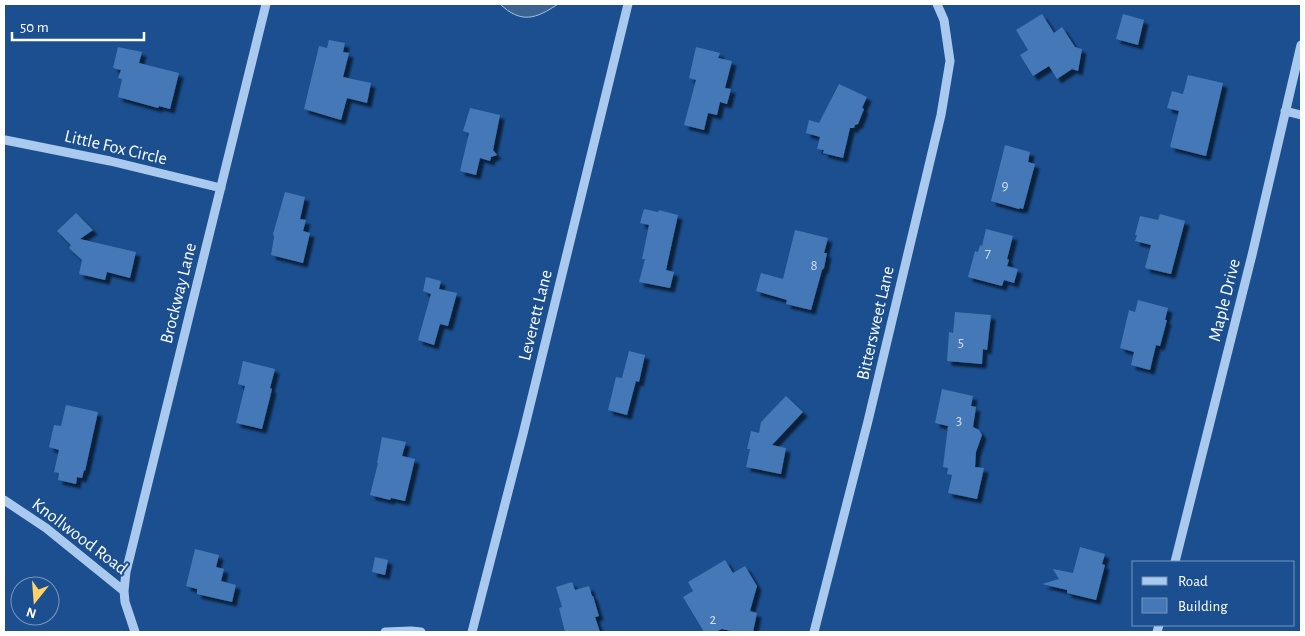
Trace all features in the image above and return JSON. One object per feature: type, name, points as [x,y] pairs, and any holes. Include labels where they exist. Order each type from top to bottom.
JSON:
[{"type":"street","name":"Brockway Lane","points":[[124,590],[126,572],[266,4]]},
{"type":"street","name":"Leverett Lane","points":[[472,632],[525,425],[628,4]]},
{"type":"street","name":"Bittersweet Lane","points":[[814,632],[868,421],[941,116],[950,61],[944,20],[937,4]]},
{"type":"street","name":"Maple Drive","points":[[1174,561],[1252,255],[1301,45]]},
{"type":"street","points":[[1285,111],[1301,115]]},
{"type":"street","name":"Little Fox Circle","points":[[5,140],[110,161],[220,188]]},
{"type":"street","name":"Knollwood Road","points":[[4,500],[46,528],[124,590],[125,602],[135,632]]},
{"type":"street","points":[[385,632],[421,632]]},
{"type":"water","points":[[500,4],[558,4],[536,16],[522,17],[515,15]]},
{"type":"building","points":[[1042,14],[1054,33],[1062,27],[1075,47],[1082,49],[1078,71],[1072,69],[1057,79],[1049,66],[1033,76],[1020,55],[1028,50],[1016,30]]},
{"type":"building","points":[[1123,14],[1144,20],[1138,45],[1116,39]]},
{"type":"building","points":[[329,40],[345,43],[343,52],[349,53],[343,77],[371,83],[367,103],[347,98],[341,120],[304,109],[319,46],[327,48]]},
{"type":"building","points":[[118,47],[142,52],[139,63],[179,73],[170,109],[159,106],[158,108],[118,97],[122,79],[118,78],[121,70],[113,68]]},
{"type":"building","points":[[696,47],[720,53],[718,58],[732,61],[725,88],[731,89],[727,104],[720,102],[717,115],[708,113],[704,130],[684,125],[696,80],[689,78]]},
{"type":"building","points":[[1188,75],[1223,83],[1206,156],[1170,147],[1179,111],[1167,108],[1172,91],[1183,94]]},
{"type":"building","points":[[839,84],[867,97],[858,124],[854,128],[850,128],[843,158],[823,153],[824,150],[817,149],[820,137],[806,133],[809,120],[819,123]]},
{"type":"building","points":[[470,108],[500,115],[493,150],[497,155],[491,157],[490,161],[480,158],[476,175],[460,171],[469,133],[463,131]]},
{"type":"building","points":[[1005,145],[1030,152],[1028,162],[1035,164],[1023,209],[991,201]]},
{"type":"building","points":[[285,192],[305,197],[300,219],[306,220],[303,231],[310,233],[303,263],[271,255],[273,234]]},
{"type":"building","points":[[644,209],[658,212],[659,210],[678,215],[666,270],[674,272],[670,288],[639,282],[645,259],[642,259],[649,225],[640,223]]},
{"type":"building","points":[[76,213],[93,230],[80,239],[136,252],[130,278],[107,272],[105,280],[79,274],[82,260],[69,248],[71,245],[57,231]]},
{"type":"building","points":[[1160,214],[1185,221],[1171,274],[1145,268],[1151,245],[1135,241],[1140,216],[1158,220]]},
{"type":"building","points":[[986,229],[1013,236],[1007,266],[1018,269],[1014,283],[1004,280],[1002,286],[968,277],[975,251],[978,252],[980,245],[982,246]]},
{"type":"building","points":[[795,230],[828,238],[824,253],[827,253],[824,268],[811,310],[786,304],[787,300],[756,291],[761,273],[783,279]]},
{"type":"building","points":[[426,277],[441,281],[439,289],[457,293],[448,326],[440,324],[434,345],[418,340],[431,294],[423,291]]},
{"type":"building","points":[[1138,300],[1168,308],[1160,346],[1156,345],[1150,370],[1131,365],[1134,352],[1120,348],[1129,310],[1135,312]]},
{"type":"building","points":[[955,312],[991,315],[987,350],[983,349],[982,364],[947,361],[949,332],[953,333]]},
{"type":"building","points":[[629,351],[645,355],[639,382],[636,381],[627,415],[608,410],[616,377],[622,378]]},
{"type":"building","points":[[243,361],[275,369],[262,429],[236,423],[245,386],[238,384]]},
{"type":"building","points":[[942,389],[973,396],[971,406],[976,407],[973,427],[979,430],[982,435],[976,452],[975,467],[984,468],[977,499],[948,493],[952,475],[947,474],[948,468],[943,467],[948,426],[935,423]]},
{"type":"building","points":[[786,396],[803,412],[772,445],[786,448],[781,474],[746,467],[751,431],[759,433],[761,422]]},
{"type":"building","points":[[66,405],[98,412],[85,471],[82,478],[77,477],[76,484],[58,480],[59,473],[54,472],[59,450],[49,447],[54,425],[61,426]]},
{"type":"building","points":[[382,437],[406,442],[402,456],[415,459],[405,501],[391,498],[390,500],[370,495]]},
{"type":"building","points":[[1080,547],[1105,554],[1102,564],[1105,565],[1096,600],[1067,593],[1067,590],[1042,584],[1059,579],[1053,569],[1073,573]]},
{"type":"building","points":[[195,549],[219,555],[216,567],[224,569],[221,581],[236,585],[232,602],[197,594],[197,589],[186,586]]},
{"type":"building","points":[[375,557],[388,560],[385,575],[372,572]]},
{"type":"building","points":[[725,560],[733,573],[745,566],[757,586],[750,611],[757,613],[753,632],[736,632],[722,629],[715,632],[704,632],[683,597],[693,591],[688,582]]},
{"type":"building","points":[[572,582],[575,590],[589,586],[599,616],[595,617],[600,632],[565,632],[559,608],[562,607],[556,587]]}]
